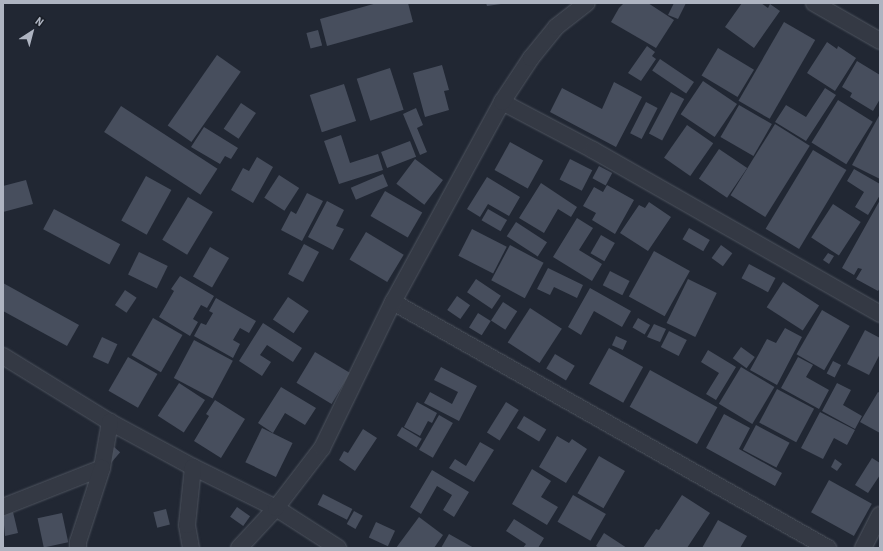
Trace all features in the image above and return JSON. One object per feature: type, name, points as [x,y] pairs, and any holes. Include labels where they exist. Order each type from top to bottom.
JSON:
[{"type":"street","points":[[239,548],[276,508],[322,448],[394,302],[502,102],[531,58],[556,28],[586,3]]},
{"type":"street","points":[[814,3],[880,41]]},
{"type":"street","points":[[502,102],[593,150],[880,314]]},
{"type":"street","points":[[394,302],[828,548]]},
{"type":"street","points":[[3,356],[110,422],[193,467],[276,508],[338,548]]},
{"type":"street","points":[[78,548],[78,542],[102,468],[110,422]]},
{"type":"street","points":[[191,548],[187,525],[193,467]]},
{"type":"street","points":[[3,507],[102,468]]},
{"type":"street","points":[[863,548],[880,515]]},
{"type":"building","points":[[377,3],[408,3],[413,22],[327,46],[320,19]]},
{"type":"building","points":[[486,3],[501,3],[501,4],[487,6]]},
{"type":"building","points":[[624,3],[648,3],[674,20],[656,48],[611,22],[619,8]]},
{"type":"building","points":[[674,3],[686,3],[678,19],[668,15]]},
{"type":"building","points":[[742,3],[761,3],[768,8],[770,4],[780,11],[754,48],[725,27]]},
{"type":"building","points":[[784,22],[815,40],[770,119],[738,101]]},
{"type":"building","points":[[318,30],[322,45],[311,49],[306,33]]},
{"type":"building","points":[[827,42],[837,49],[838,46],[856,58],[835,91],[807,73]]},
{"type":"building","points":[[647,46],[655,52],[652,56],[656,59],[641,81],[628,73]]},
{"type":"building","points":[[718,48],[754,70],[738,97],[702,75]]},
{"type":"building","points":[[217,55],[241,72],[191,142],[168,125]]},
{"type":"building","points":[[660,59],[694,82],[686,94],[652,71]]},
{"type":"building","points":[[857,61],[880,75],[880,99],[873,111],[850,97],[852,93],[842,87]]},
{"type":"building","points":[[442,65],[449,90],[444,91],[449,110],[425,117],[413,73]]},
{"type":"building","points":[[390,68],[404,110],[370,121],[357,79]]},
{"type":"building","points":[[703,81],[737,104],[715,137],[681,114]]},
{"type":"building","points":[[614,82],[642,97],[616,147],[550,112],[562,88],[602,109]]},
{"type":"building","points":[[344,84],[356,121],[322,132],[310,95]]},
{"type":"building","points":[[825,88],[836,95],[806,141],[775,122],[786,105],[806,117]]},
{"type":"building","points":[[671,92],[684,99],[662,141],[649,133]]},
{"type":"building","points":[[838,100],[873,122],[846,164],[812,142]]},
{"type":"building","points":[[646,102],[658,108],[642,139],[630,133]]},
{"type":"building","points":[[241,103],[256,113],[239,139],[224,129]]},
{"type":"building","points":[[739,105],[772,124],[753,156],[720,137]]},
{"type":"building","points":[[121,106],[217,169],[201,195],[104,132]]},
{"type":"building","points":[[416,108],[423,125],[417,128],[427,152],[420,155],[403,114]]},
{"type":"building","points":[[880,114],[880,179],[852,165]]},
{"type":"building","points":[[775,124],[810,146],[765,217],[730,195]]},
{"type":"building","points":[[687,125],[713,143],[690,176],[664,158]]},
{"type":"building","points":[[204,127],[238,148],[231,159],[225,156],[220,164],[191,147]]},
{"type":"building","points":[[341,135],[350,163],[378,154],[383,170],[339,184],[324,141]]},
{"type":"building","points":[[410,141],[416,157],[387,168],[381,152]]},
{"type":"building","points":[[510,142],[543,160],[528,188],[494,170]]},
{"type":"building","points":[[719,149],[747,168],[727,198],[699,179]]},
{"type":"building","points":[[813,150],[846,170],[799,249],[766,229]]},
{"type":"building","points":[[257,157],[273,167],[253,203],[231,190],[243,168],[249,171]]},
{"type":"building","points":[[415,159],[443,180],[424,205],[396,184]]},
{"type":"building","points":[[570,159],[592,170],[582,191],[560,179]]},
{"type":"building","points":[[599,166],[612,173],[606,185],[592,178]]},
{"type":"building","points":[[854,169],[880,184],[880,195],[868,215],[855,207],[864,192],[847,181]]},
{"type":"building","points":[[383,174],[388,186],[356,200],[351,188]]},
{"type":"building","points":[[279,175],[299,188],[284,211],[264,198]]},
{"type":"building","points":[[146,176],[171,190],[147,235],[121,221]]},
{"type":"building","points":[[487,177],[520,197],[509,216],[488,204],[480,217],[467,209]]},
{"type":"building","points":[[26,180],[33,204],[3,212],[3,186]]},
{"type":"building","points":[[541,183],[577,207],[571,217],[558,209],[544,233],[519,218]]},
{"type":"building","points":[[607,185],[634,200],[615,234],[592,220],[596,213],[583,206],[594,187],[603,192]]},
{"type":"building","points":[[385,191],[422,213],[408,238],[370,216]]},
{"type":"building","points":[[307,193],[323,201],[302,241],[281,230],[291,211],[296,214]]},
{"type":"building","points":[[188,197],[213,212],[187,255],[162,240]]},
{"type":"building","points":[[880,200],[880,288],[878,291],[856,279],[862,269],[858,268],[854,275],[842,268]]},
{"type":"building","points":[[327,201],[344,210],[336,226],[344,229],[333,250],[308,237]]},
{"type":"building","points":[[649,202],[671,217],[648,251],[620,233],[639,205],[645,208]]},
{"type":"building","points":[[833,204],[861,222],[839,256],[811,238]]},
{"type":"building","points":[[54,209],[120,244],[109,265],[43,229]]},
{"type":"building","points":[[488,209],[507,220],[501,231],[482,220]]},
{"type":"building","points":[[577,218],[593,228],[579,250],[602,264],[592,281],[553,257]]},
{"type":"building","points":[[516,222],[547,242],[538,256],[507,236]]},
{"type":"building","points":[[689,228],[710,240],[703,251],[682,239]]},
{"type":"building","points":[[472,229],[507,247],[493,273],[458,256]]},
{"type":"building","points":[[366,232],[404,255],[387,282],[350,259]]},
{"type":"building","points":[[601,235],[615,243],[604,261],[590,253]]},
{"type":"building","points":[[304,244],[319,252],[303,282],[288,274]]},
{"type":"building","points":[[510,245],[544,263],[525,298],[491,280]]},
{"type":"building","points":[[721,245],[732,253],[723,266],[712,258]]},
{"type":"building","points":[[210,247],[229,258],[212,287],[193,276]]},
{"type":"building","points":[[654,251],[690,271],[665,316],[629,296]]},
{"type":"building","points":[[139,252],[168,266],[157,288],[128,274]]},
{"type":"building","points":[[828,253],[834,256],[829,264],[823,260]]},
{"type":"building","points":[[749,264],[775,278],[768,292],[741,278]]},
{"type":"building","points":[[548,268],[583,285],[577,298],[554,287],[550,295],[537,289]]},
{"type":"building","points":[[610,271],[630,281],[622,295],[603,285]]},
{"type":"building","points":[[180,276],[214,296],[207,308],[201,305],[193,319],[198,322],[190,336],[159,317],[174,291],[171,289]]},
{"type":"building","points":[[476,279],[501,296],[492,309],[467,292]]},
{"type":"building","points":[[688,279],[717,293],[695,337],[667,323]]},
{"type":"building","points":[[783,282],[819,305],[803,331],[767,307]]},
{"type":"building","points":[[3,283],[79,325],[67,346],[3,311]]},
{"type":"building","points":[[590,288],[631,311],[622,327],[594,311],[581,335],[568,327]]},
{"type":"building","points":[[125,290],[137,298],[127,313],[115,305]]},
{"type":"building","points":[[457,296],[470,305],[460,319],[447,310]]},
{"type":"building","points":[[288,297],[309,311],[294,333],[273,319]]},
{"type":"building","points":[[216,298],[256,321],[249,333],[240,328],[233,340],[240,344],[233,358],[194,336],[201,323],[206,325],[213,313],[209,311]]},
{"type":"building","points":[[503,302],[517,311],[505,330],[491,320]]},
{"type":"building","points":[[530,308],[562,329],[540,363],[508,342]]},
{"type":"building","points":[[822,310],[850,326],[824,370],[796,354]]},
{"type":"building","points":[[478,313],[491,321],[482,335],[469,327]]},
{"type":"building","points":[[153,318],[182,335],[161,372],[132,355]]},
{"type":"building","points":[[638,318],[650,325],[645,335],[632,328]]},
{"type":"building","points":[[263,323],[302,348],[293,362],[267,345],[260,355],[271,362],[262,376],[239,361]]},
{"type":"building","points":[[654,324],[666,329],[660,342],[647,337]]},
{"type":"building","points":[[785,328],[802,337],[777,385],[750,370],[767,339],[776,343]]},
{"type":"building","points":[[865,330],[880,338],[880,354],[869,375],[847,364]]},
{"type":"building","points":[[669,331],[687,340],[679,356],[661,347]]},
{"type":"building","points":[[616,336],[627,341],[623,350],[612,345]]},
{"type":"building","points":[[102,337],[117,344],[108,364],[93,357]]},
{"type":"building","points":[[194,340],[233,361],[213,399],[174,378]]},
{"type":"building","points":[[741,347],[755,357],[747,368],[733,358]]},
{"type":"building","points":[[609,348],[643,367],[623,403],[589,384]]},
{"type":"building","points":[[708,350],[736,367],[716,400],[706,394],[719,373],[701,362]]},
{"type":"building","points":[[315,352],[350,373],[332,404],[296,383]]},
{"type":"building","points":[[555,354],[575,366],[566,380],[546,369]]},
{"type":"building","points":[[128,357],[157,374],[138,408],[109,391]]},
{"type":"building","points":[[798,357],[813,365],[806,377],[829,390],[819,409],[781,388]]},
{"type":"building","points":[[833,361],[841,365],[835,378],[827,373]]},
{"type":"building","points":[[441,367],[477,386],[459,421],[424,403],[430,392],[452,404],[458,392],[434,380]]},
{"type":"building","points":[[741,367],[774,387],[752,424],[719,404]]},
{"type":"building","points":[[650,370],[717,407],[697,444],[630,407]]},
{"type":"building","points":[[179,383],[205,400],[184,433],[158,416]]},
{"type":"building","points":[[837,383],[851,390],[843,405],[862,416],[855,429],[822,411]]},
{"type":"building","points":[[281,387],[316,408],[305,425],[285,413],[273,433],[258,423]]},
{"type":"building","points":[[777,389],[814,409],[796,442],[759,423]]},
{"type":"building","points":[[878,392],[880,393],[880,433],[860,422]]},
{"type":"building","points":[[215,400],[245,419],[221,458],[194,441],[209,416],[206,414]]},
{"type":"building","points":[[417,402],[437,413],[432,423],[428,421],[420,436],[404,427]]},
{"type":"building","points":[[506,402],[519,410],[500,440],[487,433]]},
{"type":"building","points":[[820,412],[855,430],[847,445],[834,438],[823,459],[801,448]]},
{"type":"building","points":[[724,414],[750,428],[739,449],[782,473],[775,486],[706,448]]},
{"type":"building","points":[[439,415],[453,423],[433,458],[419,450]]},
{"type":"building","points":[[524,416],[546,429],[539,441],[517,428]]},
{"type":"building","points":[[756,425],[790,443],[776,468],[743,450]]},
{"type":"building","points":[[402,427],[422,439],[417,447],[397,436]]},
{"type":"building","points":[[262,428],[293,443],[276,477],[245,462]]},
{"type":"building","points":[[363,429],[377,438],[355,471],[339,460],[344,451],[348,453]]},
{"type":"building","points":[[557,436],[569,443],[572,439],[587,449],[566,483],[539,467]]},
{"type":"building","points":[[480,442],[494,450],[474,482],[449,468],[455,459],[466,466]]},
{"type":"building","points":[[114,447],[120,452],[111,463],[105,458]]},
{"type":"building","points":[[599,456],[625,471],[603,508],[578,493]]},
{"type":"building","points":[[872,458],[880,463],[880,475],[868,493],[855,485]]},
{"type":"building","points":[[835,459],[842,464],[837,471],[831,467]]},
{"type":"building","points":[[532,469],[551,481],[541,497],[558,507],[547,525],[512,504]]},
{"type":"building","points":[[432,470],[469,492],[454,517],[443,510],[452,495],[437,486],[421,514],[410,507]]},
{"type":"building","points":[[829,480],[872,504],[854,536],[811,512]]},
{"type":"building","points":[[323,494],[352,509],[347,520],[318,505]]},
{"type":"building","points":[[573,495],[606,514],[590,541],[558,522]]},
{"type":"building","points":[[682,495],[710,513],[687,548],[643,548],[656,529],[659,530]]},
{"type":"building","points":[[237,507],[250,516],[243,526],[230,517]]},
{"type":"building","points":[[166,509],[170,525],[157,528],[153,512]]},
{"type":"building","points":[[354,511],[363,516],[355,529],[347,524]]},
{"type":"building","points":[[13,512],[18,533],[5,536],[3,514]]},
{"type":"building","points":[[62,513],[68,542],[44,548],[38,518]]},
{"type":"building","points":[[419,517],[443,535],[434,548],[396,548]]},
{"type":"building","points":[[514,519],[544,538],[538,548],[523,548],[526,544],[506,531]]},
{"type":"building","points":[[718,520],[747,536],[740,548],[702,548]]},
{"type":"building","points":[[376,522],[395,531],[388,546],[369,537]]},
{"type":"building","points":[[604,533],[627,548],[599,548],[596,546]]},
{"type":"building","points":[[449,534],[474,548],[441,548]]}]
